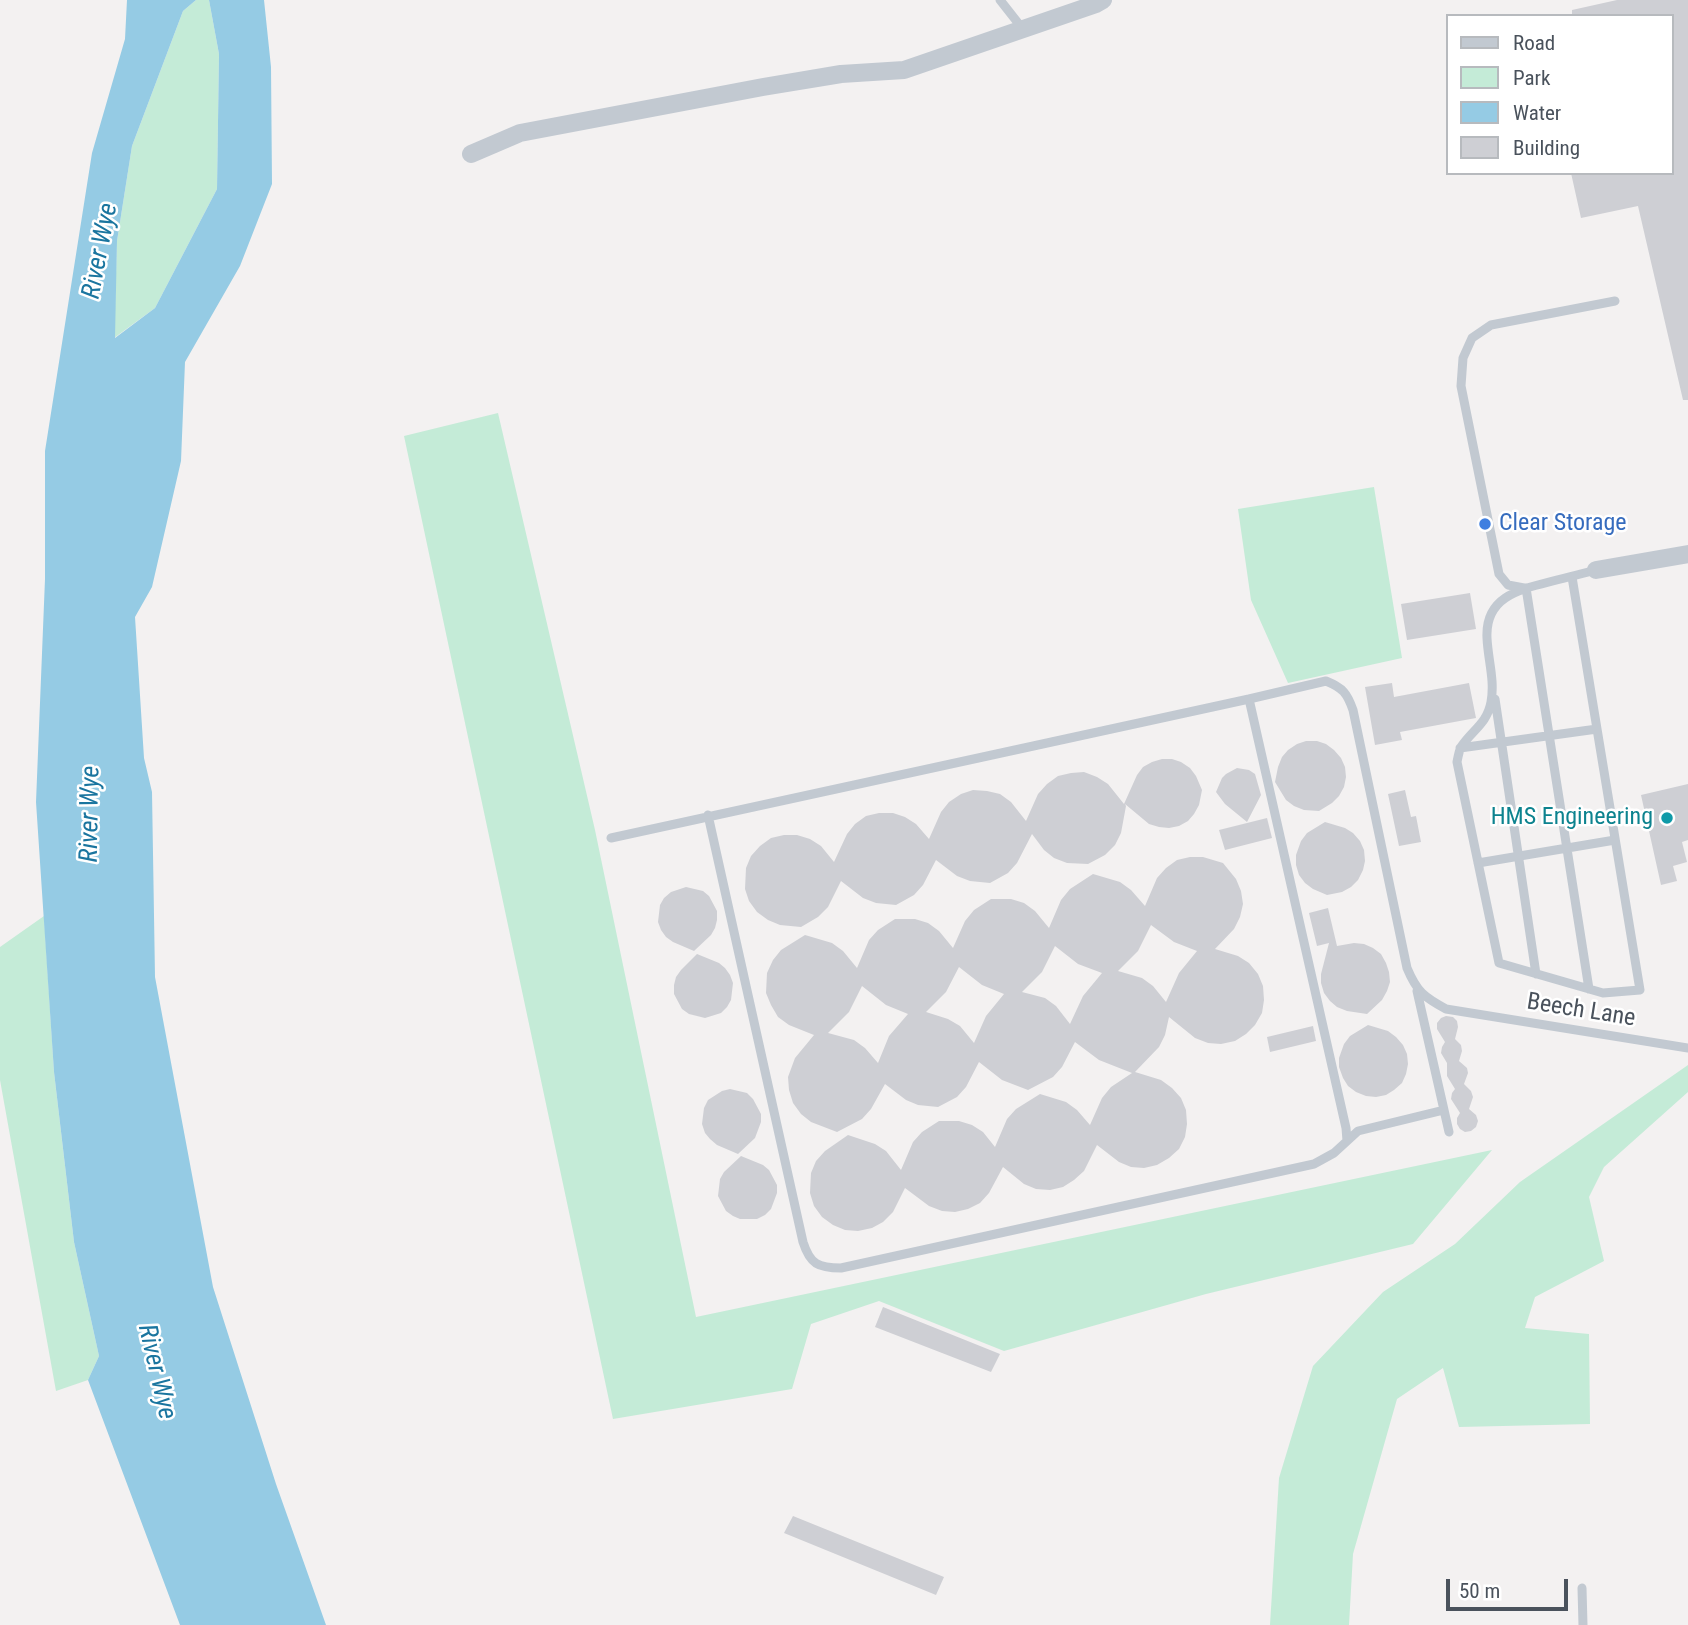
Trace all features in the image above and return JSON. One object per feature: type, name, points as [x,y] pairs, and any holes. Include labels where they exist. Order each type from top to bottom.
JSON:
[{"type":"street","points":[[471,154],[520,133],[841,74],[904,70],[1103,0]]},
{"type":"street","points":[[1597,570],[1688,554]]},
{"type":"lane","points":[[1000,0],[1023,28]]},
{"type":"lane","points":[[1526,588],[1508,584],[1499,575],[1461,386],[1463,358],[1472,338],[1491,325],[1615,302]]},
{"type":"lane","points":[[1536,974],[1493,684],[1487,636],[1489,617],[1496,606],[1511,594],[1597,570]]},
{"type":"lane","points":[[1493,684],[1491,705],[1483,723],[1460,748],[1457,762],[1499,963],[1604,993],[1640,990],[1572,577]]},
{"type":"lane","points":[[1526,588],[1589,989]]},
{"type":"lane","points":[[611,838],[1326,681],[1348,695],[1353,710],[1407,968],[1416,986],[1449,1132]]},
{"type":"lane","points":[[1249,699],[1347,1141]]},
{"type":"lane","points":[[1460,748],[1597,729]]},
{"type":"lane","points":[[708,816],[803,1242],[807,1255],[821,1267],[841,1268],[1314,1164],[1334,1153],[1358,1131],[1444,1110]]},
{"type":"lane","points":[[1478,863],[1615,840]]},
{"type":"lane","name":"Beech Lane","points":[[1416,986],[1425,997],[1446,1009],[1688,1048]]},
{"type":"lane","points":[[1582,1588],[1583,1625]]},
{"type":"green space","points":[[196,0],[209,0],[219,54],[217,189],[155,308],[114,338],[117,241],[132,146],[183,11]]},
{"type":"green space","points":[[498,413],[595,830],[696,1317],[1492,1150],[1413,1244],[1206,1294],[1004,1351],[879,1301],[811,1324],[792,1389],[613,1419],[404,436]]},
{"type":"green space","points":[[1374,487],[1402,658],[1288,683],[1251,600],[1238,509]]},
{"type":"green space","points":[[44,916],[54,1072],[74,1242],[99,1356],[88,1380],[56,1391],[0,1080],[0,947]]},
{"type":"green space","points":[[1688,1065],[1688,1092],[1604,1167],[1589,1197],[1604,1261],[1535,1297],[1525,1328],[1589,1334],[1590,1424],[1459,1427],[1443,1368],[1397,1399],[1353,1554],[1349,1625],[1270,1625],[1279,1478],[1313,1366],[1383,1292],[1455,1244],[1520,1182]]},
{"type":"water","name":"River Wye","points":[[127,0],[196,0],[183,11],[132,146],[117,241],[115,338],[155,308],[217,189],[219,54],[209,0],[264,0],[271,67],[272,184],[240,266],[185,362],[181,461],[152,587],[135,617],[144,758],[152,792],[155,977],[213,1287],[276,1484],[326,1625],[180,1625],[88,1380],[99,1356],[74,1242],[54,1072],[36,802],[45,579],[45,451],[92,153],[125,39]]},
{"type":"building","points":[[1617,0],[1688,0],[1688,400],[1683,400],[1638,206],[1581,218],[1571,175],[1674,175],[1674,14],[1572,14],[1572,10]]},
{"type":"building","points":[[1470,593],[1476,629],[1407,640],[1401,604]]},
{"type":"building","points":[[1392,683],[1394,697],[1469,683],[1476,718],[1400,732],[1402,740],[1375,745],[1365,687]]},
{"type":"building","points":[[1306,741],[1326,744],[1341,758],[1345,767],[1344,787],[1339,796],[1319,811],[1294,806],[1286,800],[1275,782],[1282,757],[1297,744]]},
{"type":"building","points":[[1162,759],[1181,762],[1196,776],[1202,790],[1194,814],[1179,826],[1159,827],[1149,824],[1125,804],[1121,833],[1115,845],[1105,855],[1088,864],[1067,863],[1054,858],[1032,834],[1017,863],[1008,873],[990,883],[970,881],[957,876],[936,860],[923,885],[914,895],[896,905],[876,903],[863,898],[841,881],[828,907],[801,927],[780,925],[768,920],[757,912],[745,889],[746,868],[751,856],[771,838],[797,835],[810,839],[821,846],[834,862],[847,834],[866,816],[893,813],[905,817],[916,824],[929,839],[941,812],[949,802],[973,790],[1000,794],[1011,802],[1026,821],[1038,794],[1047,784],[1058,776],[1071,773],[1084,772],[1097,777],[1108,784],[1124,804],[1143,767]]},
{"type":"building","points":[[1237,768],[1255,774],[1261,795],[1247,822],[1225,804],[1216,792],[1222,778]]},
{"type":"building","name":"HMS Engineering","points":[[1688,784],[1688,840],[1682,842],[1687,862],[1673,866],[1677,881],[1661,885],[1641,795]]},
{"type":"building","points":[[1405,790],[1411,817],[1416,816],[1421,842],[1399,846],[1388,794]]},
{"type":"building","points":[[1267,818],[1272,838],[1225,850],[1219,830]]},
{"type":"building","points":[[1325,822],[1353,833],[1364,850],[1365,861],[1358,880],[1351,887],[1327,895],[1305,883],[1296,865],[1301,841],[1307,833]]},
{"type":"building","points":[[1203,857],[1223,863],[1236,879],[1243,904],[1240,917],[1234,929],[1215,949],[1238,956],[1249,963],[1263,986],[1264,1000],[1262,1013],[1255,1025],[1235,1041],[1221,1044],[1195,1038],[1169,1017],[1159,1047],[1135,1072],[1161,1080],[1181,1098],[1186,1110],[1187,1124],[1179,1149],[1157,1165],[1144,1168],[1119,1162],[1097,1145],[1084,1171],[1063,1187],[1050,1190],[1036,1189],[1024,1184],[1003,1167],[989,1193],[980,1203],[955,1212],[929,1206],[905,1188],[893,1212],[883,1222],[858,1231],[845,1230],[822,1217],[814,1206],[810,1193],[811,1173],[816,1161],[825,1151],[848,1135],[875,1144],[886,1151],[901,1170],[913,1142],[922,1132],[939,1121],[959,1121],[972,1125],[983,1132],[995,1147],[1007,1119],[1016,1109],[1040,1094],[1066,1102],[1090,1125],[1102,1098],[1111,1087],[1132,1073],[1099,1060],[1075,1042],[1062,1067],[1053,1077],[1028,1090],[1002,1080],[979,1062],[966,1087],[957,1097],[938,1107],[918,1105],[906,1100],[885,1084],[862,1119],[837,1132],[811,1122],[801,1114],[793,1103],[789,1090],[788,1077],[795,1058],[814,1035],[789,1025],[778,1017],[766,993],[767,973],[781,950],[805,935],[832,943],[843,951],[857,968],[869,940],[878,930],[895,919],[915,919],[928,923],[939,931],[953,948],[965,921],[974,910],[991,899],[1011,899],[1024,903],[1035,911],[1049,928],[1061,900],[1070,889],[1093,874],[1120,882],[1145,906],[1157,878],[1177,860]],"holes":[[[1151,925],[1174,942],[1197,951],[1179,973],[1166,1002],[1153,986],[1142,978],[1118,971],[1138,951]],[[1055,946],[1078,964],[1102,973],[1083,996],[1070,1024],[1056,1006],[1045,998],[1022,992],[1042,972]],[[959,967],[982,985],[1004,994],[986,1016],[974,1043],[960,1026],[926,1012],[946,992]],[[862,986],[886,1005],[908,1014],[889,1036],[878,1063],[854,1040],[828,1033],[849,1012]]]},
{"type":"building","points":[[686,887],[703,891],[717,911],[715,928],[711,935],[694,951],[666,937],[658,922],[660,905],[664,898],[671,892]]},
{"type":"building","points":[[1328,908],[1337,946],[1364,944],[1381,954],[1386,963],[1390,982],[1387,991],[1382,1000],[1367,1014],[1337,1007],[1324,993],[1321,974],[1329,943],[1317,946],[1309,913]]},
{"type":"building","points":[[697,954],[719,963],[730,975],[733,983],[731,1000],[727,1007],[721,1013],[705,1018],[689,1014],[682,1009],[674,994],[676,977]]},
{"type":"building","points":[[1446,1016],[1457,1021],[1455,1039],[1461,1045],[1462,1051],[1459,1061],[1467,1068],[1464,1084],[1473,1097],[1469,1109],[1478,1121],[1471,1131],[1465,1132],[1457,1124],[1460,1113],[1451,1099],[1455,1089],[1447,1076],[1447,1063],[1441,1053],[1445,1042],[1437,1029],[1437,1023]]},
{"type":"building","points":[[1368,1025],[1388,1031],[1403,1045],[1407,1054],[1408,1064],[1402,1083],[1386,1095],[1376,1097],[1366,1096],[1348,1086],[1339,1067],[1344,1044],[1350,1036]]},
{"type":"building","points":[[1313,1026],[1316,1041],[1270,1052],[1267,1037]]},
{"type":"building","points":[[730,1089],[747,1093],[761,1114],[755,1138],[738,1154],[717,1145],[705,1133],[702,1124],[708,1100]]},
{"type":"building","points":[[741,1156],[763,1165],[777,1185],[771,1209],[757,1219],[740,1219],[733,1216],[726,1211],[718,1196],[720,1179],[724,1172]]},
{"type":"building","points":[[883,1307],[1000,1354],[991,1372],[875,1327]]},
{"type":"building","points":[[793,1516],[944,1577],[936,1595],[784,1533]]},
{"type":"place","name":"Clear Storage","points":[[1485,524]]},
{"type":"place","name":"HMS Engineering","points":[[1667,818]]}]
